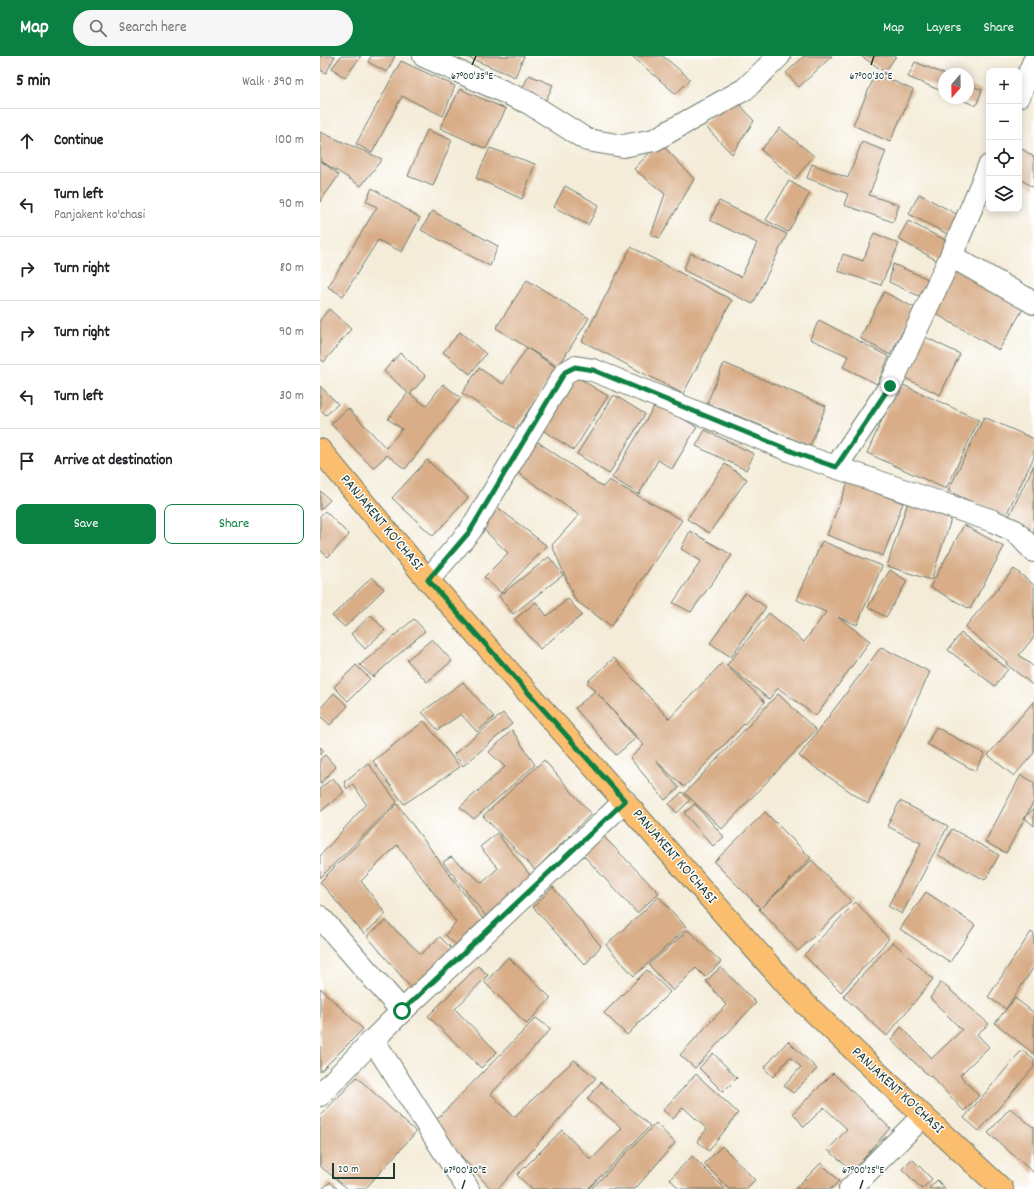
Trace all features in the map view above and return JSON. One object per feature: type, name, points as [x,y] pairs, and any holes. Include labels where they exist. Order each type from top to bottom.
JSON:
[{"type":"main road","name":"PANJAKENT KO'CHASI","points":[[320,450],[428,580],[794,993],[1002,1189]]},
{"type":"street","points":[[424,56],[530,103],[587,140],[623,146],[654,140],[745,89],[779,56]]},
{"type":"street","points":[[1022,89],[1034,61]]},
{"type":"street","points":[[836,467],[890,386],[951,256],[986,173]]},
{"type":"street","points":[[951,256],[1034,303]]},
{"type":"street","points":[[428,580],[470,531],[565,372],[575,367],[593,370],[806,457],[993,521],[1015,531],[1034,550]]},
{"type":"street","points":[[320,1095],[402,1011],[625,801]]},
{"type":"street","points":[[320,917],[402,1011]]},
{"type":"street","points":[[373,1040],[468,1189]]},
{"type":"street","points":[[850,1189],[923,1116]]},
{"type":"building","points":[[320,56],[335,56],[326,73],[320,70]]},
{"type":"building","points":[[341,56],[361,56],[345,78],[332,68]]},
{"type":"building","points":[[371,56],[395,56],[387,72],[368,62]]},
{"type":"building","points":[[465,56],[524,56],[515,77]]},
{"type":"building","points":[[632,56],[663,56],[690,79],[676,94]]},
{"type":"building","points":[[804,56],[832,56],[799,87],[786,73]]},
{"type":"building","points":[[861,56],[896,56],[885,72]]},
{"type":"building","points":[[401,61],[455,86],[443,116],[402,96],[372,153],[356,144]]},
{"type":"building","points":[[915,62],[938,72],[938,90],[908,77]]},
{"type":"building","points":[[876,73],[913,90],[890,142],[853,125]]},
{"type":"building","points":[[529,75],[553,85],[546,100],[522,89]]},
{"type":"building","points":[[974,87],[982,90],[976,106],[972,104],[974,104]]},
{"type":"building","points":[[460,89],[506,109],[486,149],[440,128]]},
{"type":"building","points":[[734,97],[754,121],[732,154],[703,124]]},
{"type":"building","points":[[780,128],[814,156],[795,179],[761,150]]},
{"type":"building","points":[[427,130],[452,140],[433,186],[408,176]]},
{"type":"building","points":[[320,132],[382,159],[361,186],[321,161],[339,175],[320,202]]},
{"type":"building","points":[[660,142],[694,179],[660,238],[651,235],[665,194],[634,169]]},
{"type":"building","points":[[862,142],[886,151],[869,195],[899,205],[893,222],[844,205],[848,194],[807,178],[812,164],[848,178]]},
{"type":"building","points":[[490,148],[535,164],[522,199],[476,178]]},
{"type":"building","points":[[1022,149],[1034,157],[1034,188],[1022,180]]},
{"type":"building","points":[[789,181],[810,193],[788,232],[766,220]]},
{"type":"building","points":[[565,186],[599,205],[588,225],[554,207]]},
{"type":"building","points":[[372,188],[420,218],[402,252],[378,240],[343,296],[328,287],[377,207],[366,201]]},
{"type":"building","points":[[919,194],[960,216],[949,235],[909,214]]},
{"type":"building","points":[[719,201],[787,234],[753,304],[683,270],[691,253],[741,277],[757,243],[710,220]]},
{"type":"building","points":[[432,211],[498,246],[490,266],[421,230]]},
{"type":"building","points":[[908,221],[949,242],[940,262],[898,239]]},
{"type":"building","points":[[874,233],[899,244],[881,285],[838,271],[843,254],[863,261]]},
{"type":"building","points":[[631,247],[732,300],[683,394],[582,341]]},
{"type":"building","points":[[956,263],[1026,304],[999,350],[929,310]]},
{"type":"building","points":[[893,264],[928,279],[921,297],[889,282]]},
{"type":"building","points":[[527,280],[589,318],[558,367],[496,328]]},
{"type":"building","points":[[884,292],[915,308],[890,355],[860,338]]},
{"type":"building","points":[[329,309],[351,329],[324,362],[320,359],[320,320]]},
{"type":"building","points":[[819,320],[889,357],[877,384],[843,367],[848,356],[810,339]]},
{"type":"building","points":[[460,332],[486,354],[470,374],[443,352]]},
{"type":"building","points":[[921,335],[960,354],[940,395],[901,376]]},
{"type":"building","points":[[527,348],[557,368],[516,429],[462,393],[479,368],[503,384]]},
{"type":"building","points":[[400,353],[426,376],[410,394],[426,406],[443,384],[461,398],[405,469],[387,455],[373,468],[331,424],[348,408],[386,448],[402,429],[388,419],[408,393],[384,371]]},
{"type":"building","points":[[724,363],[826,406],[810,446],[707,403]]},
{"type":"building","points":[[572,374],[608,396],[574,450],[539,428]]},
{"type":"building","points":[[899,383],[979,420],[946,489],[867,453]]},
{"type":"building","points":[[320,386],[338,404],[326,415],[320,409]]},
{"type":"building","points":[[614,395],[645,414],[609,474],[577,454]]},
{"type":"building","points":[[656,403],[697,427],[672,469],[658,460],[639,494],[612,478]]},
{"type":"building","points":[[984,417],[1034,439],[1034,457],[1005,517],[948,491]]},
{"type":"building","points":[[705,430],[754,454],[746,470],[696,446]]},
{"type":"building","points":[[535,440],[603,487],[609,480],[682,520],[611,626],[575,600],[552,545],[579,515],[514,470]]},
{"type":"building","points":[[427,460],[468,498],[433,536],[392,498]]},
{"type":"building","points":[[725,464],[747,479],[709,533],[687,519]]},
{"type":"building","points":[[1034,465],[1034,542],[1026,534],[1030,529],[1008,518]]},
{"type":"building","points":[[848,482],[903,503],[883,556],[827,535]]},
{"type":"building","points":[[320,491],[330,500],[320,510]]},
{"type":"building","points":[[909,499],[953,513],[931,580],[887,566]]},
{"type":"building","points":[[497,507],[547,546],[501,593],[484,577],[508,553],[479,525]]},
{"type":"building","points":[[325,511],[349,535],[328,557],[320,550],[320,516]]},
{"type":"building","points":[[964,525],[1004,547],[970,609],[930,587]]},
{"type":"building","points":[[690,531],[732,555],[691,612],[673,603],[701,561],[681,549]]},
{"type":"building","points":[[822,541],[882,566],[857,625],[838,617],[870,641],[816,716],[778,688],[769,699],[727,665],[769,613],[804,642],[826,612],[797,600]]},
{"type":"building","points":[[549,557],[563,575],[513,614],[499,596]]},
{"type":"building","points":[[1014,569],[1034,585],[1034,637],[1019,655],[1034,667],[1034,686],[1006,664],[1007,662],[965,627]]},
{"type":"building","points":[[890,570],[907,581],[886,617],[868,607]]},
{"type":"building","points":[[372,577],[384,589],[345,627],[332,616]]},
{"type":"building","points":[[745,593],[766,607],[731,657],[710,643]]},
{"type":"building","points":[[568,599],[582,615],[540,649],[515,619],[536,602],[547,616]]},
{"type":"building","points":[[371,615],[385,630],[365,649],[351,634]]},
{"type":"building","points":[[414,619],[425,631],[373,677],[360,665]]},
{"type":"building","points":[[961,633],[1008,669],[995,686],[948,650]]},
{"type":"building","points":[[432,639],[452,661],[427,682],[407,660]]},
{"type":"building","points":[[881,647],[930,672],[868,804],[799,756]]},
{"type":"building","points":[[614,658],[669,719],[723,662],[765,702],[684,787],[656,761],[679,788],[665,800],[630,758],[644,745],[598,694],[636,738],[616,755],[575,708],[595,691],[587,682]]},
{"type":"building","points":[[356,665],[370,679],[348,701],[334,687]]},
{"type":"building","points":[[463,682],[494,717],[477,732],[461,714],[438,730],[422,712]]},
{"type":"building","points":[[334,693],[348,706],[330,725],[320,716],[320,709]]},
{"type":"building","points":[[778,694],[816,730],[722,829],[685,793]]},
{"type":"building","points":[[1034,701],[1034,753],[1014,776],[988,755]]},
{"type":"building","points":[[503,713],[512,724],[463,766],[454,754]]},
{"type":"building","points":[[424,721],[460,767],[404,804],[373,761]]},
{"type":"building","points":[[936,727],[985,754],[975,771],[927,744]]},
{"type":"building","points":[[512,730],[535,765],[474,819],[460,807],[505,767],[489,752]]},
{"type":"building","points":[[320,747],[324,751],[320,755]]},
{"type":"building","points":[[325,755],[336,767],[320,784],[320,759]]},
{"type":"building","points":[[544,760],[591,814],[535,870],[483,816]]},
{"type":"building","points":[[368,763],[397,802],[320,878],[320,856],[366,804],[353,784],[347,789],[344,782]]},
{"type":"building","points":[[1021,775],[1034,782],[1034,801],[1006,853],[985,842]]},
{"type":"building","points":[[333,778],[344,792],[320,812],[320,788]]},
{"type":"building","points":[[682,792],[690,800],[677,813],[669,804]]},
{"type":"building","points":[[900,801],[948,826],[902,914],[888,906],[921,843],[887,826]]},
{"type":"building","points":[[397,804],[485,922],[459,947],[445,935],[456,922],[397,845],[361,881],[386,914],[364,934],[320,882]]},
{"type":"building","points":[[695,804],[724,837],[713,846],[684,813]]},
{"type":"building","points":[[1034,808],[1034,826],[1025,818]]},
{"type":"building","points":[[765,812],[811,858],[762,907],[812,860],[851,901],[798,951],[759,909],[760,908],[714,862]]},
{"type":"building","points":[[952,829],[999,855],[985,880],[938,855]]},
{"type":"building","points":[[497,833],[533,879],[489,920],[443,862],[451,857],[482,883],[498,868],[480,847]]},
{"type":"building","points":[[603,836],[659,893],[637,913],[583,855]]},
{"type":"building","points":[[553,887],[601,946],[585,965],[533,907]]},
{"type":"building","points":[[926,892],[975,925],[950,962],[900,929]]},
{"type":"building","points":[[659,897],[687,928],[634,976],[606,945]]},
{"type":"building","points":[[856,902],[889,939],[841,992],[804,955]]},
{"type":"building","points":[[386,921],[421,954],[440,937],[454,951],[414,991],[367,936]]},
{"type":"building","points":[[688,930],[721,962],[705,977],[696,968],[673,991],[649,965]]},
{"type":"building","points":[[1031,932],[1034,934],[1034,967],[1006,1009],[988,997]]},
{"type":"building","points":[[893,942],[933,979],[887,1036],[843,996]]},
{"type":"building","points":[[508,957],[551,998],[527,1024],[485,983]]},
{"type":"building","points":[[478,966],[488,975],[455,1009],[497,1052],[481,1068],[428,1016]]},
{"type":"building","points":[[721,967],[756,1003],[695,1068],[680,1055],[726,1005],[706,981]]},
{"type":"building","points":[[647,970],[670,992],[627,1035],[604,1013]]},
{"type":"building","points":[[941,982],[989,1024],[977,1034],[989,1047],[960,1075],[979,1096],[964,1111],[931,1076],[930,1077],[891,1040],[901,1027],[932,1058],[962,1030],[930,998]]},
{"type":"building","points":[[320,988],[363,1029],[320,1072]]},
{"type":"building","points":[[1015,998],[1034,1013],[1034,1054],[995,1023]]},
{"type":"building","points":[[536,1018],[551,1029],[491,1094],[514,1117],[574,1060],[596,1078],[498,1189],[491,1189],[432,1124]]},
{"type":"building","points":[[788,1041],[817,1069],[793,1093],[784,1086],[801,1067],[790,1057],[773,1077],[764,1068]]},
{"type":"building","points":[[1022,1050],[1034,1060],[1034,1067],[979,1131],[964,1118]]},
{"type":"building","points":[[713,1053],[737,1078],[723,1092],[699,1068]]},
{"type":"building","points":[[833,1073],[890,1128],[853,1171],[828,1150],[847,1129],[824,1107],[804,1127],[793,1113]]},
{"type":"building","points":[[696,1074],[738,1113],[709,1151],[697,1141],[707,1129],[683,1107],[673,1119],[663,1110]]},
{"type":"building","points":[[357,1077],[416,1132],[365,1189],[348,1189],[320,1166],[320,1116]]},
{"type":"building","points":[[601,1082],[650,1126],[588,1189],[532,1189],[517,1175],[562,1130],[591,1160],[622,1128],[587,1099]]},
{"type":"building","points":[[1010,1108],[1033,1127],[1034,1126],[1034,1173],[988,1133]]},
{"type":"building","points":[[656,1123],[675,1143],[635,1189],[591,1189]]},
{"type":"building","points":[[722,1146],[755,1180],[746,1189],[729,1189],[704,1164]]},
{"type":"building","points":[[692,1156],[725,1189],[679,1189],[670,1179]]},
{"type":"building","points":[[912,1159],[932,1179],[922,1189],[902,1169]]},
{"type":"building","points":[[821,1163],[839,1181],[831,1189],[795,1189]]},
{"type":"building","points":[[937,1180],[946,1189],[929,1189]]},
{"type":"building","points":[[330,1182],[338,1189],[322,1189]]},
{"type":"route","points":[[402,1011],[625,801],[428,580],[470,531],[565,372],[575,367],[593,370],[806,457],[836,467],[890,386]]}]
